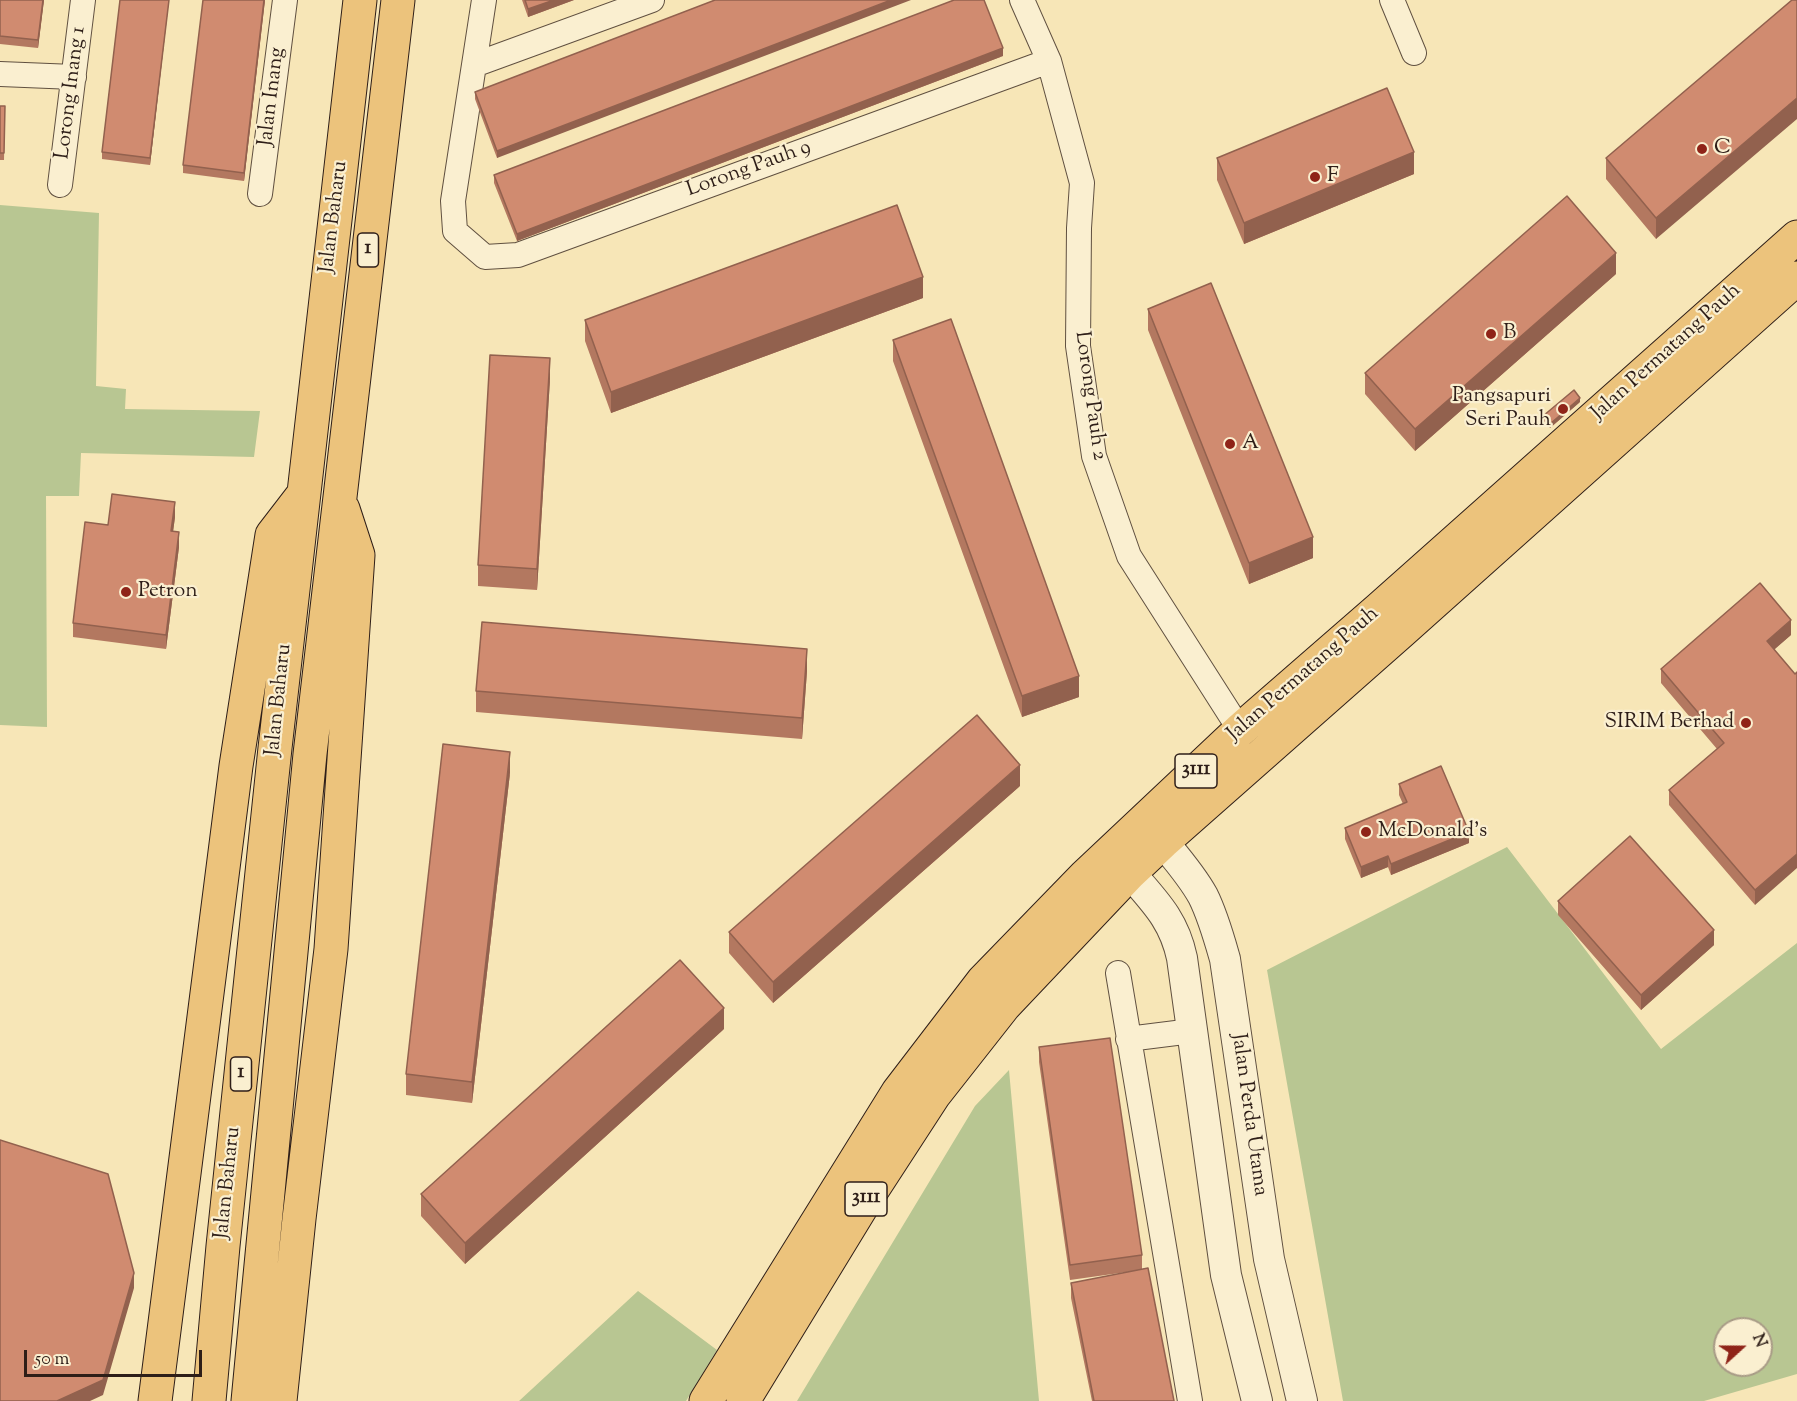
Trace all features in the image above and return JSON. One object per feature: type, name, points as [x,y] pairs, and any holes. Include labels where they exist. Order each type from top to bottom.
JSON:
[{"type":"main road","name":"Jalan Baharu","points":[[209,1401],[223,1246],[302,496],[360,0]]},
{"type":"main road","name":"Jalan Baharu","points":[[248,1401],[310,754],[398,0]]},
{"type":"main road","name":"Jalan Permatang Pauh","points":[[706,1401],[898,1092],[983,981],[1085,876],[1240,730],[1797,237]]},
{"type":"main road","name":"Jalan Permatang Pauh","points":[[742,1401],[933,1095],[1004,1006],[1130,873],[1163,842],[1797,278]]},
{"type":"main road","points":[[156,1401],[236,766],[272,535],[302,496]]},
{"type":"main road","points":[[280,1401],[298,1219],[331,949],[340,844],[358,555],[339,499]]},
{"type":"street","name":"Lorong Inang 1","points":[[60,185],[83,0]]},
{"type":"street","name":"Jalan Inang","points":[[260,194],[285,0]]},
{"type":"street","points":[[484,0],[474,65],[652,0]]},
{"type":"street","name":"Lorong Pauh 2","points":[[1022,0],[1049,61],[1082,183],[1079,228],[1078,346],[1094,456],[1129,556],[1240,730]]},
{"type":"street","points":[[1392,0],[1414,53]]},
{"type":"street","name":"Lorong Pauh 9","points":[[474,65],[453,201],[455,231],[485,257],[518,255],[1049,61]]},
{"type":"street","points":[[0,74],[74,77]]},
{"type":"street","name":"Jalan Perda Utama","points":[[1163,842],[1202,896],[1215,926],[1225,959],[1269,1259],[1302,1401]]},
{"type":"street","name":"Jalan Perda Utama","points":[[1130,873],[1169,921],[1178,937],[1226,1275],[1257,1401]]},
{"type":"street","points":[[1118,973],[1190,1401]]},
{"type":"street","points":[[1128,1039],[1192,1031]]},
{"type":"green space","points":[[0,205],[99,213],[96,386],[126,389],[125,409],[260,411],[254,457],[81,453],[79,496],[46,496],[47,727],[0,725]]},
{"type":"green space","points":[[1507,847],[1661,1049],[1797,943],[1797,1374],[1704,1401],[1343,1401],[1267,970]]},
{"type":"green space","points":[[1009,1070],[1039,1401],[797,1401],[975,1106]]},
{"type":"green space","points":[[638,1291],[717,1350],[686,1401],[519,1401]]},
{"type":"building","points":[[0,0],[43,0],[38,40],[0,36]]},
{"type":"building","points":[[120,0],[169,0],[150,158],[102,152]]},
{"type":"building","points":[[203,0],[264,0],[244,173],[183,165]]},
{"type":"building","points":[[525,0],[554,0],[528,9]]},
{"type":"building","points":[[715,0],[891,0],[497,151],[475,92]]},
{"type":"building","points":[[954,0],[984,0],[1003,48],[517,234],[494,175]]},
{"type":"building","name":"C","points":[[1792,0],[1797,0],[1797,98],[1656,218],[1606,158]]},
{"type":"building","name":"F","points":[[1387,88],[1414,152],[1244,223],[1217,158]]},
{"type":"building","points":[[0,106],[5,106],[4,153],[0,153]]},
{"type":"building","name":"B","points":[[1567,196],[1616,253],[1415,429],[1365,373]]},
{"type":"building","points":[[897,205],[923,277],[611,392],[585,320]]},
{"type":"building","name":"A","points":[[1211,283],[1313,537],[1249,563],[1148,309]]},
{"type":"building","points":[[951,319],[1079,676],[1022,696],[893,340]]},
{"type":"building","points":[[490,355],[550,358],[537,569],[478,565]]},
{"type":"building","points":[[1574,390],[1580,398],[1550,424],[1543,416]]},
{"type":"building","name":"Petron","points":[[112,494],[175,502],[171,531],[179,532],[166,635],[73,623],[85,522],[108,525]]},
{"type":"building","name":"SIRIM Berhad","points":[[1760,583],[1791,620],[1767,641],[1795,674],[1797,672],[1797,854],[1755,890],[1669,790],[1724,743],[1661,669]]},
{"type":"building","points":[[482,622],[807,649],[802,718],[476,691]]},
{"type":"building","points":[[977,715],[1020,765],[773,982],[729,932]]},
{"type":"building","points":[[443,744],[510,752],[472,1082],[406,1074]]},
{"type":"building","points":[[1441,766],[1469,832],[1391,864],[1388,856],[1361,867],[1345,828],[1407,802],[1399,784]]},
{"type":"building","points":[[1630,836],[1714,930],[1641,995],[1558,901]]},
{"type":"building","points":[[680,960],[724,1008],[465,1243],[421,1194]]},
{"type":"building","points":[[1110,1038],[1142,1255],[1070,1265],[1039,1047]]},
{"type":"building","points":[[0,1140],[108,1174],[134,1273],[103,1380],[57,1401],[0,1401]]},
{"type":"building","points":[[1148,1268],[1174,1401],[1094,1401],[1071,1283]]},
{"type":"place","name":"C","points":[[1702,149]]},
{"type":"place","name":"F","points":[[1315,177]]},
{"type":"place","name":"B","points":[[1491,334]]},
{"type":"place","name":"Pangsapuri Seri Pauh","points":[[1563,409]]},
{"type":"place","name":"A","points":[[1230,444]]},
{"type":"place","name":"Petron","points":[[126,592]]},
{"type":"place","name":"SIRIM Berhad","points":[[1746,723]]},
{"type":"place","name":"McDonald's","points":[[1366,832]]}]
